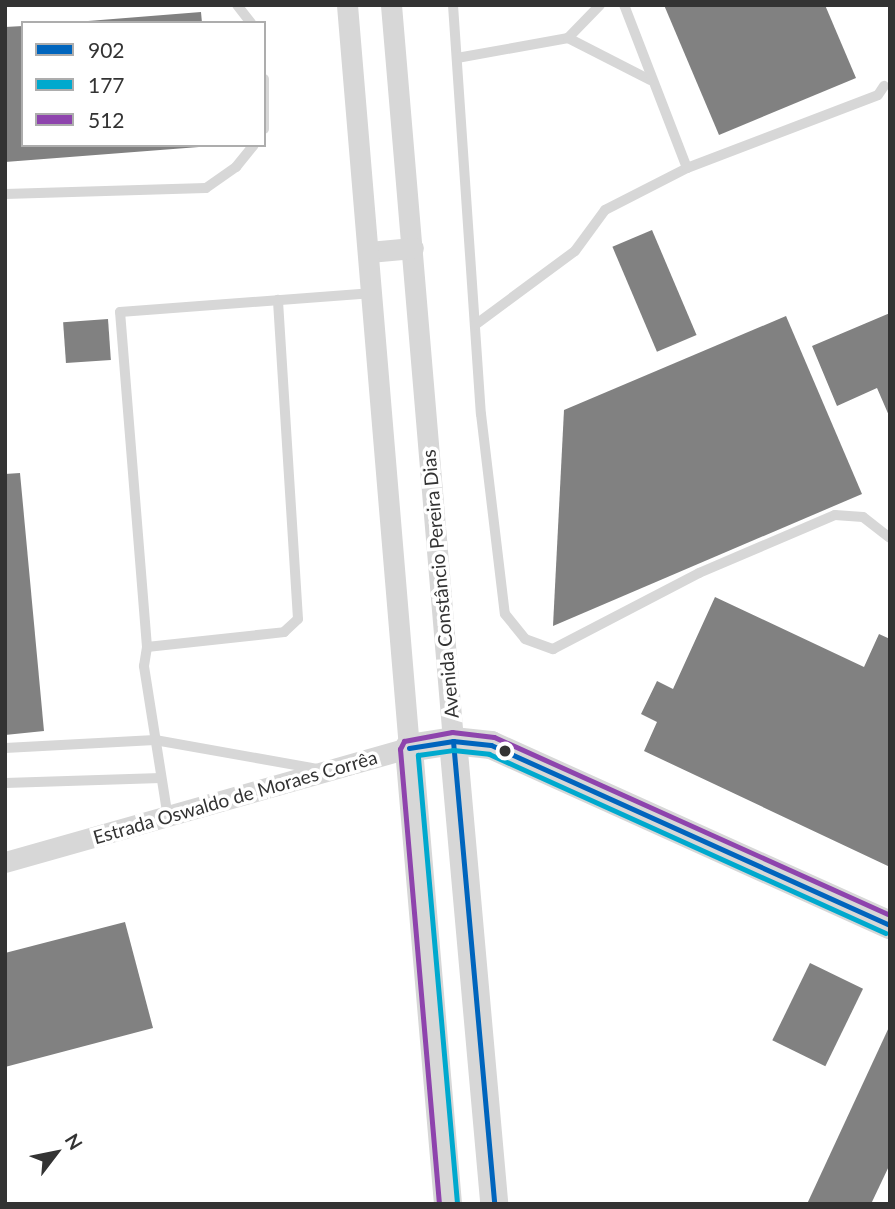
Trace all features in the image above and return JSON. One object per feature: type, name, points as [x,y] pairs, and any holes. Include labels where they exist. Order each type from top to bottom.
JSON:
[{"type":"street","points":[[347,5],[373,293],[429,1021],[448,1204]]},
{"type":"street","name":"Avenida Constâncio Pereira Dias","points":[[391,5],[475,1013],[494,1204]]},
{"type":"street","points":[[369,252],[413,248]]},
{"type":"street","name":"Estrada Oswaldo de Moraes Corrêa","points":[[5,862],[168,818],[325,770],[408,748],[453,741],[491,745],[890,925]]},
{"type":"street","points":[[429,1021],[475,1013]]},
{"type":"lane","points":[[237,5],[249,21]]},
{"type":"lane","points":[[453,5],[475,326],[505,614],[525,639],[553,649],[699,573],[835,515],[863,517],[890,538]]},
{"type":"lane","points":[[457,58],[568,38],[600,5]]},
{"type":"lane","points":[[624,5],[650,80],[687,168]]},
{"type":"lane","points":[[568,38],[650,80]]},
{"type":"lane","points":[[475,326],[575,251],[605,210],[687,168],[878,95],[884,86]]},
{"type":"lane","points":[[5,194],[206,188],[236,167],[252,147]]},
{"type":"lane","points":[[168,818],[144,666],[147,647],[120,312],[373,293]]},
{"type":"lane","points":[[147,647],[284,632],[298,619],[278,300]]},
{"type":"lane","points":[[5,748],[155,740],[325,770]]},
{"type":"lane","points":[[5,783],[161,778]]},
{"type":"building","points":[[664,5],[825,5],[856,78],[719,135]]},
{"type":"building","points":[[201,12],[202,21],[88,21]]},
{"type":"building","points":[[21,26],[21,147],[199,147],[5,162],[5,27]]},
{"type":"building","points":[[652,230],[697,335],[657,352],[612,247]]},
{"type":"building","points":[[890,313],[890,418],[877,388],[837,406],[812,346]]},
{"type":"building","points":[[786,316],[862,494],[553,626],[564,410]]},
{"type":"building","points":[[108,319],[111,360],[66,363],[63,322]]},
{"type":"building","points":[[20,473],[44,731],[5,735],[5,474]]},
{"type":"building","points":[[715,597],[864,667],[879,634],[890,639],[890,867],[644,751],[657,722],[641,714],[657,681],[673,689]]},
{"type":"building","points":[[125,922],[153,1028],[5,1067],[5,953]]},
{"type":"building","points":[[810,963],[863,989],[825,1066],[772,1040]]},
{"type":"building","points":[[890,1025],[890,1164],[871,1204],[807,1204]]},
{"type":"transit line","name":"512","points":[[439,1204],[400,749],[404,741],[452,732],[494,737],[890,915]]},
{"type":"transit line","name":"902","points":[[453,741],[494,1204]]},
{"type":"transit line","name":"902","points":[[409,748],[453,741],[491,745],[890,925]]},
{"type":"transit line","name":"177","points":[[457,1203],[418,755],[453,750],[489,754],[886,933]]}]
